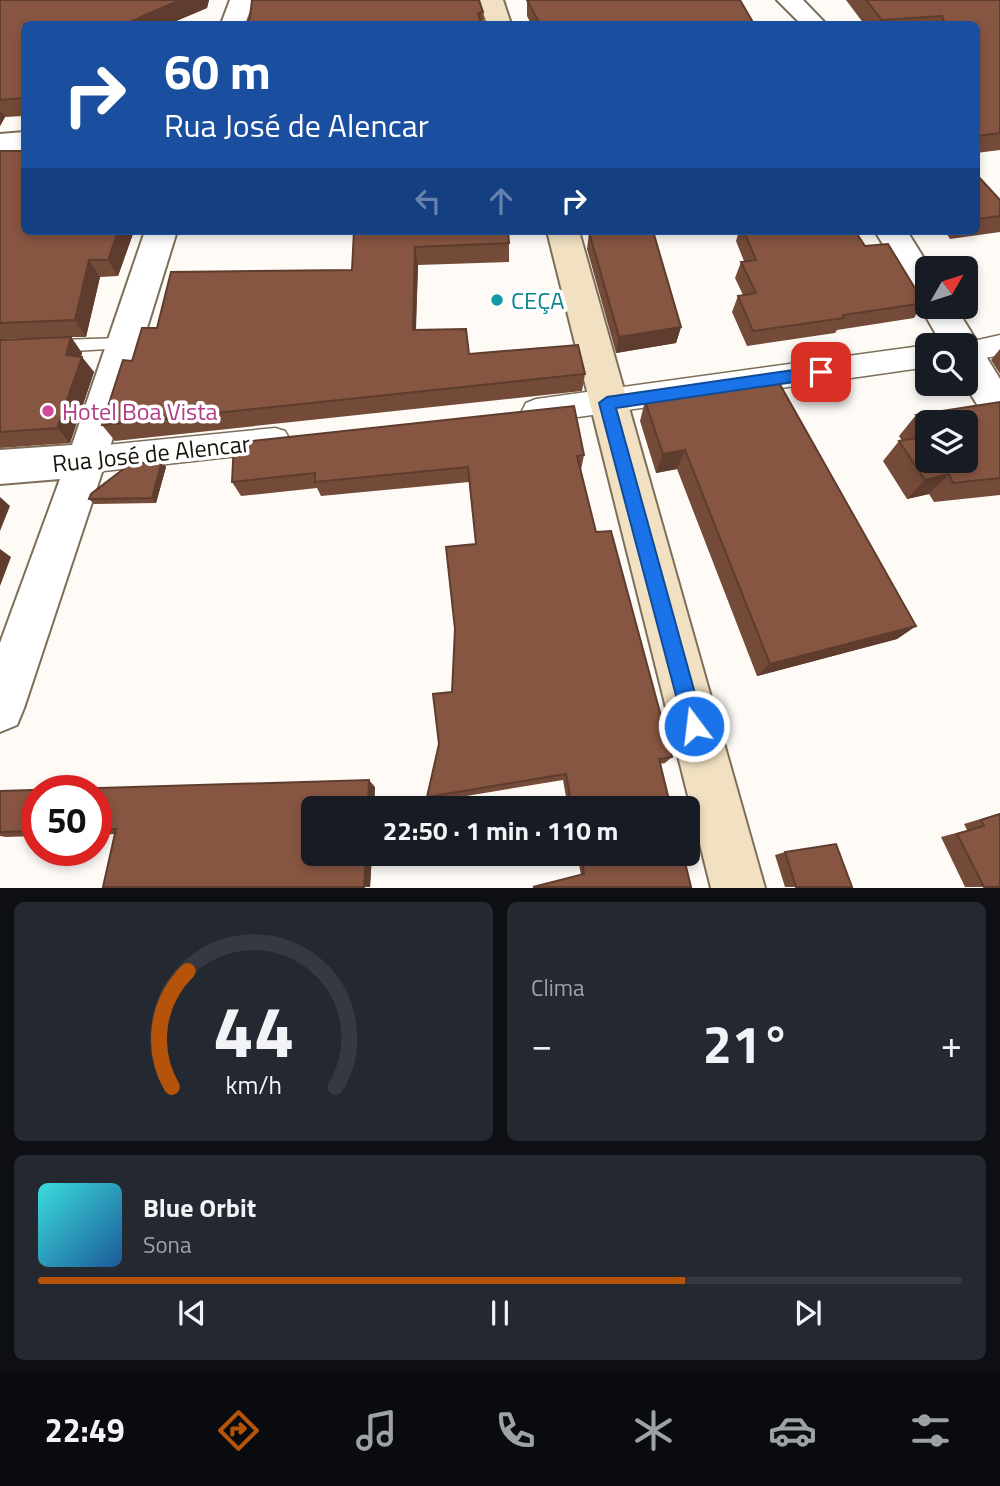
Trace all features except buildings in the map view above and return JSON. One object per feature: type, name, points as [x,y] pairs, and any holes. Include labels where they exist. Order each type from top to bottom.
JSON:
[{"type":"main road","points":[[491,0],[498,21]]},
{"type":"main road","points":[[564,235],[738,887]]},
{"type":"street","points":[[218,0],[237,14]]},
{"type":"street","points":[[789,0],[811,21]]},
{"type":"street","points":[[0,143],[21,141]]},
{"type":"street","points":[[0,708],[86,460],[160,235]]},
{"type":"street","points":[[893,235],[915,270]]},
{"type":"street","points":[[978,350],[1000,345]]},
{"type":"street","points":[[511,414],[607,403],[915,358]]},
{"type":"street","points":[[978,373],[1000,410]]},
{"type":"street","name":"Rua José de Alencar","points":[[0,467],[306,436]]},
{"type":"lane","points":[[41,347],[124,343]]},
{"type":"place","name":"CEÇA","points":[[497,300]]},
{"type":"place","name":"Hotel Boa Vista","points":[[48,411]]},
{"type":"route","points":[[694,726],[607,403],[821,372]]}]
